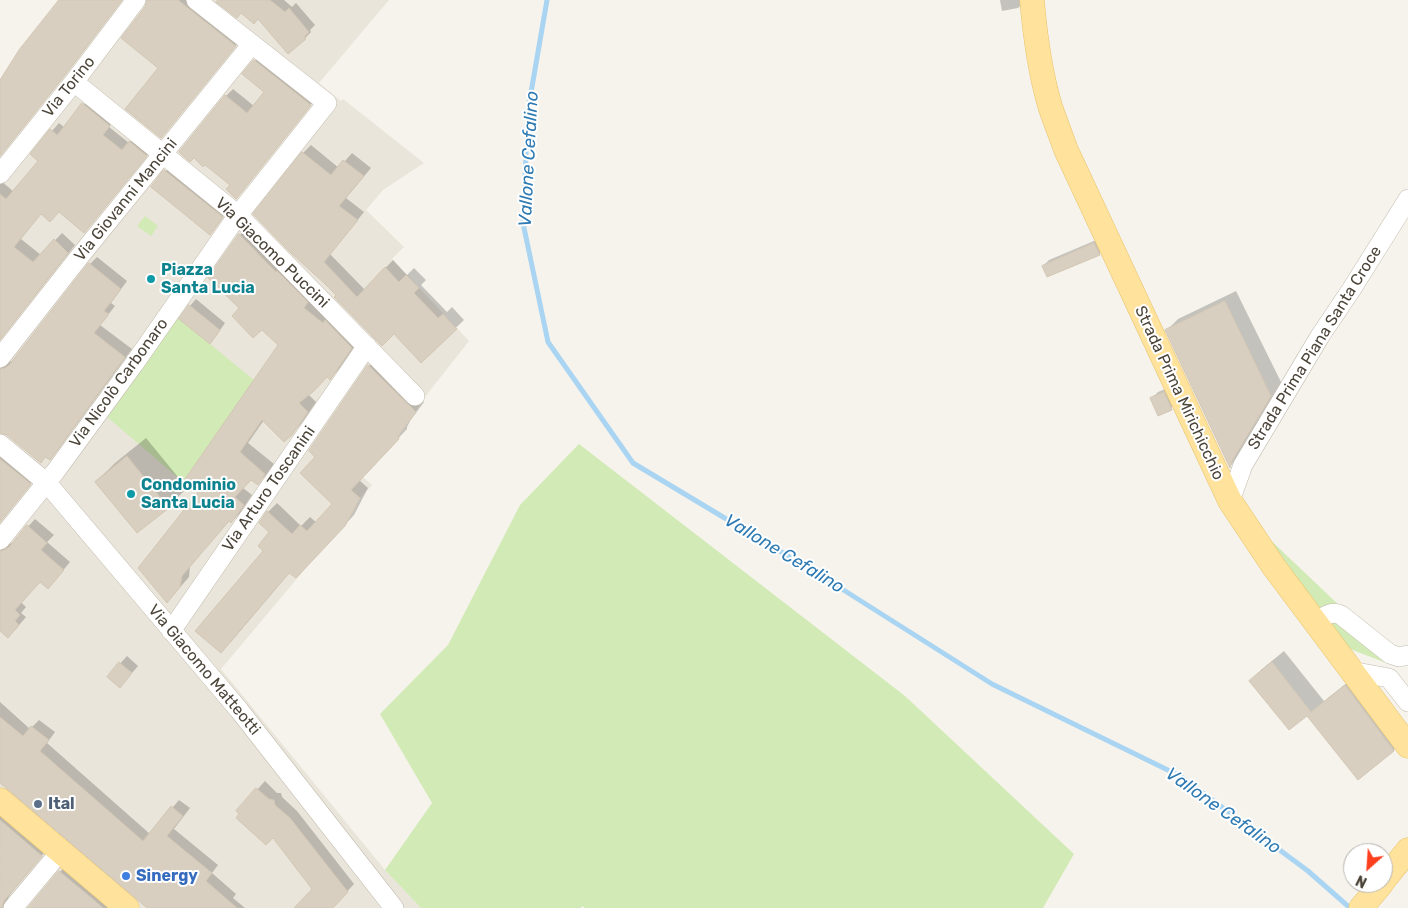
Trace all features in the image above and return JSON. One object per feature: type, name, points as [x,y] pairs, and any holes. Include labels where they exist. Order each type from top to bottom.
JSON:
[{"type":"main road","name":"Strada Prima Mirichicchio","points":[[1032,0],[1040,63],[1050,106],[1066,150],[1230,501],[1274,567],[1406,739]]},
{"type":"main road","points":[[0,800],[127,908]]},
{"type":"main road","points":[[1393,869],[1408,850]]},
{"type":"main road","points":[[1361,908],[1374,893]]},
{"type":"street","name":"Via Torino","points":[[0,174],[74,82],[136,0]]},
{"type":"street","points":[[196,0],[252,44]]},
{"type":"street","name":"Via Nicolò Carbonaro","points":[[0,540],[47,483],[134,364],[238,216],[327,103],[252,44]]},
{"type":"street","name":"Via Giovanni Mancini","points":[[0,358],[252,44]]},
{"type":"street","name":"Via Giacomo Puccini","points":[[74,82],[238,216],[415,396]]},
{"type":"street","name":"Strada Prima Piana Santa Croce","points":[[1230,501],[1244,464],[1320,336],[1408,199]]},
{"type":"street","name":"Via Arturo Toscanini","points":[[171,631],[366,346]]},
{"type":"street","name":"Via Giacomo Matteotti","points":[[0,444],[47,483],[239,710],[394,908]]},
{"type":"street","points":[[1315,622],[1335,612],[1390,654],[1399,657],[1408,655]]},
{"type":"street","points":[[1352,671],[1389,678],[1408,702]]},
{"type":"street","points":[[13,908],[60,852]]},
{"type":"shaded area","points":[[59,0],[389,0],[319,83],[341,101],[343,99],[424,163],[383,190],[366,210],[404,247],[392,259],[469,341],[428,393],[401,432],[398,437],[399,439],[363,477],[372,485],[316,556],[221,669],[385,870],[421,908],[0,908],[0,80],[26,41]]},
{"type":"green space","points":[[145,216],[158,226],[151,236],[137,226]]},
{"type":"green space","points":[[177,317],[254,380],[183,482],[106,416]]},
{"type":"green space","points":[[579,444],[905,696],[1074,854],[1043,908],[585,908],[582,906],[581,908],[421,908],[385,870],[432,803],[380,714],[448,645],[520,505]]},
{"type":"green space","points":[[1262,532],[1343,609],[1319,612]]},
{"type":"green space","points":[[1332,618],[1400,665],[1389,664],[1350,649],[1332,628],[1329,621]]},
{"type":"building","points":[[59,0],[122,0],[0,156],[0,80],[19,50]]},
{"type":"building","points":[[147,0],[178,0],[236,46],[161,138],[125,109],[158,68],[121,38],[145,7]]},
{"type":"building","points":[[218,0],[270,0],[285,12],[289,8],[309,32],[304,37],[306,39],[288,54],[258,19],[254,24],[241,13],[237,18],[216,2]]},
{"type":"building","points":[[254,60],[311,105],[236,199],[226,189],[230,185],[205,165],[203,167],[194,158],[190,162],[179,152],[225,95],[247,113],[264,92],[242,74]]},
{"type":"building","points":[[82,103],[110,126],[103,135],[122,150],[129,141],[147,156],[84,233],[59,212],[50,222],[41,214],[14,247],[33,262],[54,239],[68,253],[0,340],[0,194],[6,199],[38,161],[30,154],[50,129],[57,135]]},
{"type":"building","points":[[302,152],[331,175],[343,160],[364,176],[339,206],[358,220],[324,262],[357,297],[385,267],[399,282],[406,275],[419,288],[414,293],[438,318],[443,314],[457,329],[421,363],[394,334],[382,346],[334,297],[336,295],[253,214]]},
{"type":"building","points":[[164,170],[223,217],[210,235],[151,187]]},
{"type":"building","points":[[239,234],[308,302],[304,308],[323,323],[325,320],[352,348],[330,380],[327,377],[299,403],[308,412],[292,435],[284,442],[262,420],[240,452],[265,474],[258,485],[251,480],[235,497],[244,505],[231,523],[229,521],[182,576],[180,587],[167,603],[138,568],[203,486],[200,483],[192,490],[183,482],[278,345],[262,330],[253,338],[232,316],[239,308],[208,278]]},
{"type":"building","points":[[1094,243],[1100,255],[1047,277],[1042,266]]},
{"type":"building","points":[[89,263],[121,289],[104,311],[109,314],[94,333],[125,357],[50,460],[45,457],[41,463],[7,435],[0,433],[0,369],[9,365]]},
{"type":"building","points":[[1225,301],[1271,396],[1233,459],[1230,468],[1165,330]]},
{"type":"building","points":[[189,305],[220,330],[210,344],[179,319]]},
{"type":"building","points":[[368,365],[416,412],[401,432],[398,437],[399,439],[351,490],[360,498],[345,526],[296,578],[289,573],[221,653],[195,631],[263,551],[258,546],[269,532],[259,523],[267,511],[292,534],[300,525],[307,531],[332,504],[300,473],[315,457],[309,451]]},
{"type":"building","points":[[1164,392],[1172,410],[1158,416],[1150,398]]},
{"type":"building","name":"Condominio Santa Lucia","points":[[127,456],[169,508],[137,533],[95,482]]},
{"type":"building","points":[[0,459],[31,484],[0,522]]},
{"type":"building","points":[[27,525],[47,543],[41,550],[64,570],[48,589],[40,582],[15,610],[20,615],[15,621],[19,625],[8,638],[0,631],[0,551],[9,547]]},
{"type":"building","points":[[119,662],[132,673],[120,688],[107,677]]},
{"type":"building","points":[[1272,662],[1311,712],[1345,685],[1394,751],[1358,780],[1307,716],[1289,730],[1249,681]]},
{"type":"building","points":[[0,717],[23,736],[31,726],[49,740],[40,751],[143,841],[171,806],[183,816],[167,836],[212,873],[206,881],[237,908],[147,908],[0,783]]},
{"type":"building","points":[[256,788],[269,799],[274,800],[275,805],[290,818],[348,892],[333,908],[294,908],[312,889],[273,838],[266,845],[236,818],[239,814],[236,811]]},
{"type":"building","points":[[0,820],[42,856],[4,901],[2,908],[0,908]]},
{"type":"building","points":[[59,871],[94,900],[103,908],[28,908]]},
{"type":"waterway","name":"Vallone Cefalino","points":[[547,0],[528,110],[523,223],[548,342],[633,463],[823,577],[992,684],[1180,776],[1308,871],[1350,908]]},
{"type":"place","name":"Piazza Santa Lucia","points":[[151,279]]},
{"type":"place","name":"Condominio Santa Lucia","points":[[131,494]]},
{"type":"place","name":"Ital","points":[[38,804]]},
{"type":"place","name":"Sinergy","points":[[126,876]]}]
